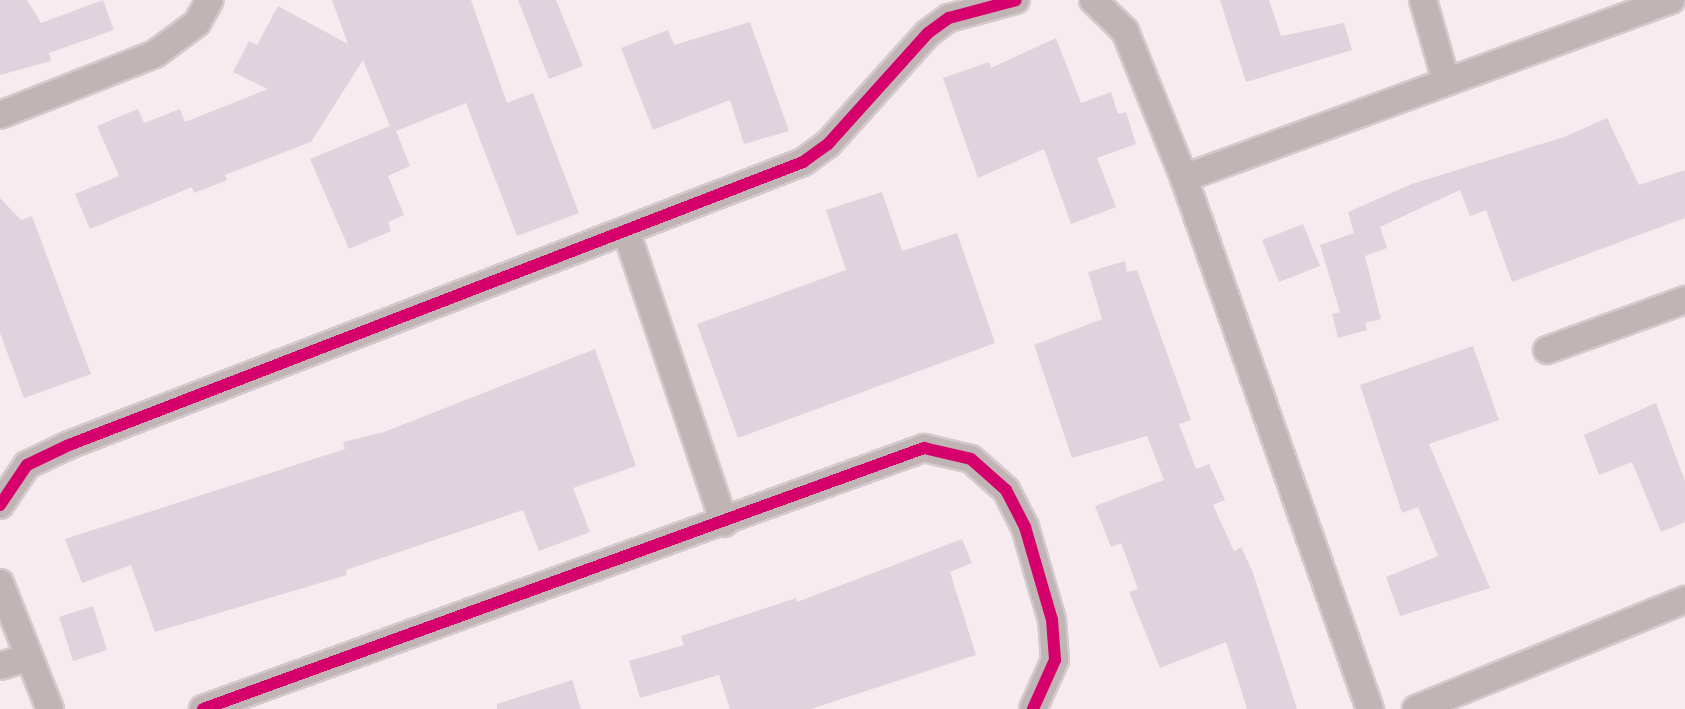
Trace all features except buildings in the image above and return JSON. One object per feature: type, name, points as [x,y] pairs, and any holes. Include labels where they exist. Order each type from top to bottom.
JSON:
[{"type":"street","points":[[0,115],[135,64],[192,12],[210,0]]},
{"type":"street","points":[[0,505],[27,465],[69,445],[803,162],[828,144],[928,33],[949,18],[1016,0]]},
{"type":"street","points":[[1093,0],[1125,31],[1184,178],[1370,709]]},
{"type":"street","points":[[1423,0],[1446,81]]},
{"type":"street","points":[[1184,178],[1671,0]]},
{"type":"street","points":[[626,231],[724,523]]},
{"type":"street","points":[[1547,350],[1685,300]]},
{"type":"street","points":[[203,709],[724,523],[924,448],[971,459],[1006,490],[1025,527],[1052,620],[1055,660],[1033,709]]},
{"type":"street","points":[[0,583],[50,709]]},
{"type":"street","points":[[1416,709],[1685,600]]},
{"type":"street","points":[[0,666],[29,657]]},
{"type":"cycle path","points":[[0,505],[27,465],[69,445],[803,162],[828,144],[928,33],[949,18],[1016,0]]},
{"type":"cycle path","points":[[203,709],[924,448],[971,459],[1006,490],[1025,527],[1052,620],[1055,660],[1033,709]]}]
